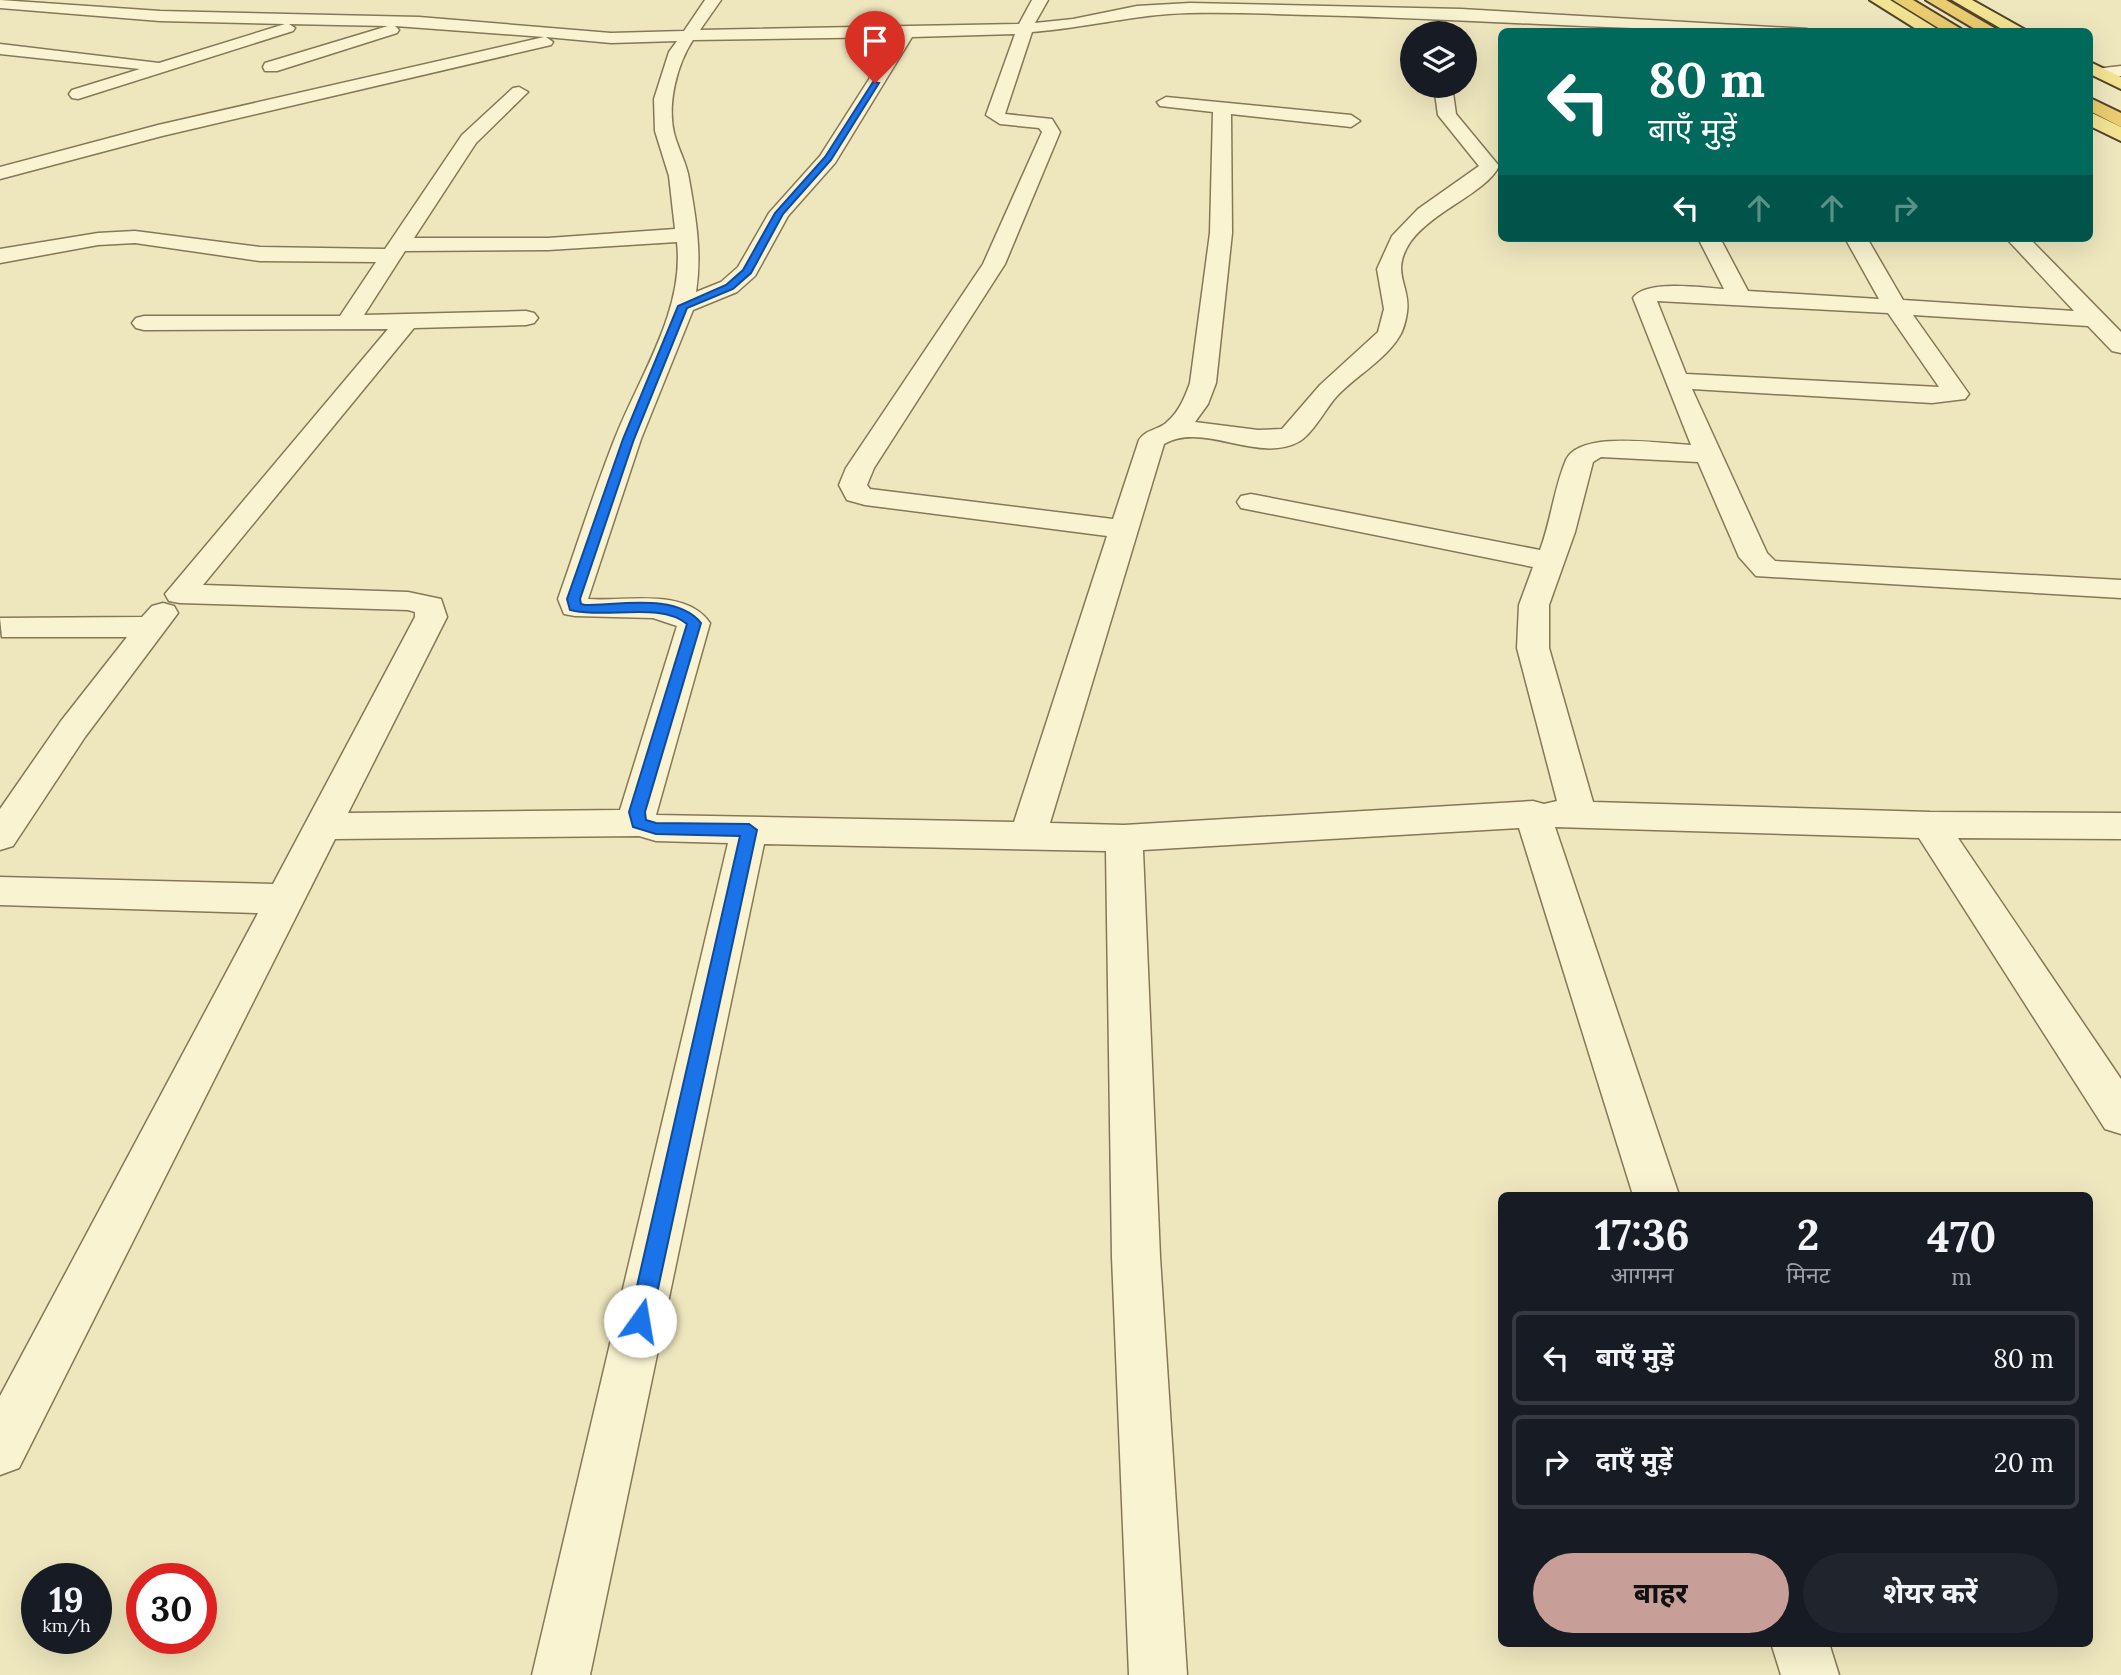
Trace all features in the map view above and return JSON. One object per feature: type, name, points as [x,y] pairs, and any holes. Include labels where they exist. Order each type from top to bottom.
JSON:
[{"type":"highway","points":[[1901,0],[1951,28]]},
{"type":"highway","points":[[1934,0],[1986,28]]},
{"type":"highway","points":[[1976,8],[1995,28]]},
{"type":"highway","points":[[2093,75],[2121,100]]},
{"type":"highway","points":[[2093,106],[2121,121]]},
{"type":"main road","points":[[1878,0],[1927,28]]},
{"type":"main road","points":[[1960,0],[2014,28]]},
{"type":"main road","points":[[2093,75],[2121,84]]},
{"type":"main road","points":[[2093,120],[2121,135]]},
{"type":"street","points":[[81,11],[111,0]]},
{"type":"street","points":[[269,18],[304,0]]},
{"type":"street","points":[[639,823],[637,812],[694,623],[682,613],[662,609],[585,609],[575,607],[573,599],[628,439],[683,306],[690,259],[679,176],[664,131],[665,84],[686,36],[713,0]]},
{"type":"street","points":[[1040,0],[1032,10],[1024,29],[995,115],[1000,118],[1045,123],[1051,132],[994,264],[860,468],[853,485],[857,494],[865,497],[1124,529]]},
{"type":"street","points":[[1437,0],[1461,21]]},
{"type":"street","points":[[0,3],[81,11],[269,18],[393,20],[418,14],[573,36],[1024,29],[1169,8],[1450,14],[1723,28]]},
{"type":"street","points":[[271,68],[418,14]]},
{"type":"street","points":[[78,94],[314,19]]},
{"type":"street","points":[[683,306],[729,287],[747,271],[779,213],[828,159],[906,32]]},
{"type":"street","points":[[0,173],[158,131],[573,36]]},
{"type":"street","points":[[0,49],[166,67]]},
{"type":"street","points":[[2093,75],[2121,71]]},
{"type":"street","points":[[347,323],[469,139],[519,92]]},
{"type":"street","points":[[1028,835],[1152,440],[1175,430],[1270,439],[1288,437],[1296,433],[1329,390],[1389,335],[1396,309],[1388,269],[1400,241],[1424,213],[1488,170],[1488,162],[1447,115],[1445,98]]},
{"type":"street","points":[[1166,102],[1351,121]]},
{"type":"street","points":[[1175,430],[1195,404],[1203,383],[1221,233],[1222,107]]},
{"type":"street","points":[[0,256],[99,239],[135,237],[260,254],[558,244],[686,235]]},
{"type":"street","points":[[1711,242],[1740,298]]},
{"type":"street","points":[[1676,381],[1933,396],[1956,394],[1894,305],[1858,242]]},
{"type":"street","points":[[2021,242],[2121,346]]},
{"type":"street","points":[[2096,320],[1894,305],[1652,294],[1644,298],[1676,381],[1754,557],[1768,570],[2121,589]]},
{"type":"street","points":[[144,323],[347,323],[526,318]]},
{"type":"street","points":[[0,837],[73,729],[151,627],[407,321]]},
{"type":"street","points":[[1577,814],[1534,648],[1534,605],[1580,460],[1588,452],[1601,449],[1710,454]]},
{"type":"street","points":[[1251,502],[1550,561]]},
{"type":"street","points":[[0,1449],[431,617],[430,606],[408,601],[180,594]]},
{"type":"street","points":[[2,627],[151,627]]},
{"type":"street","points":[[323,826],[639,823],[656,828],[1124,838],[1533,814],[1930,825],[2121,826]]},
{"type":"street","points":[[1533,814],[1655,1192]]},
{"type":"street","points":[[1930,825],[2121,1115]]},
{"type":"street","points":[[561,1675],[749,830]]},
{"type":"street","points":[[1124,838],[1141,1424],[1158,1675]]},
{"type":"street","points":[[0,891],[285,899]]},
{"type":"street","points":[[1801,1647],[1810,1675]]},
{"type":"route","points":[[640,1321],[749,830],[656,828],[639,823],[637,812],[694,623],[682,613],[662,609],[585,609],[575,607],[573,599],[628,439],[683,306],[729,287],[747,271],[779,213],[828,159],[875,83]]}]
